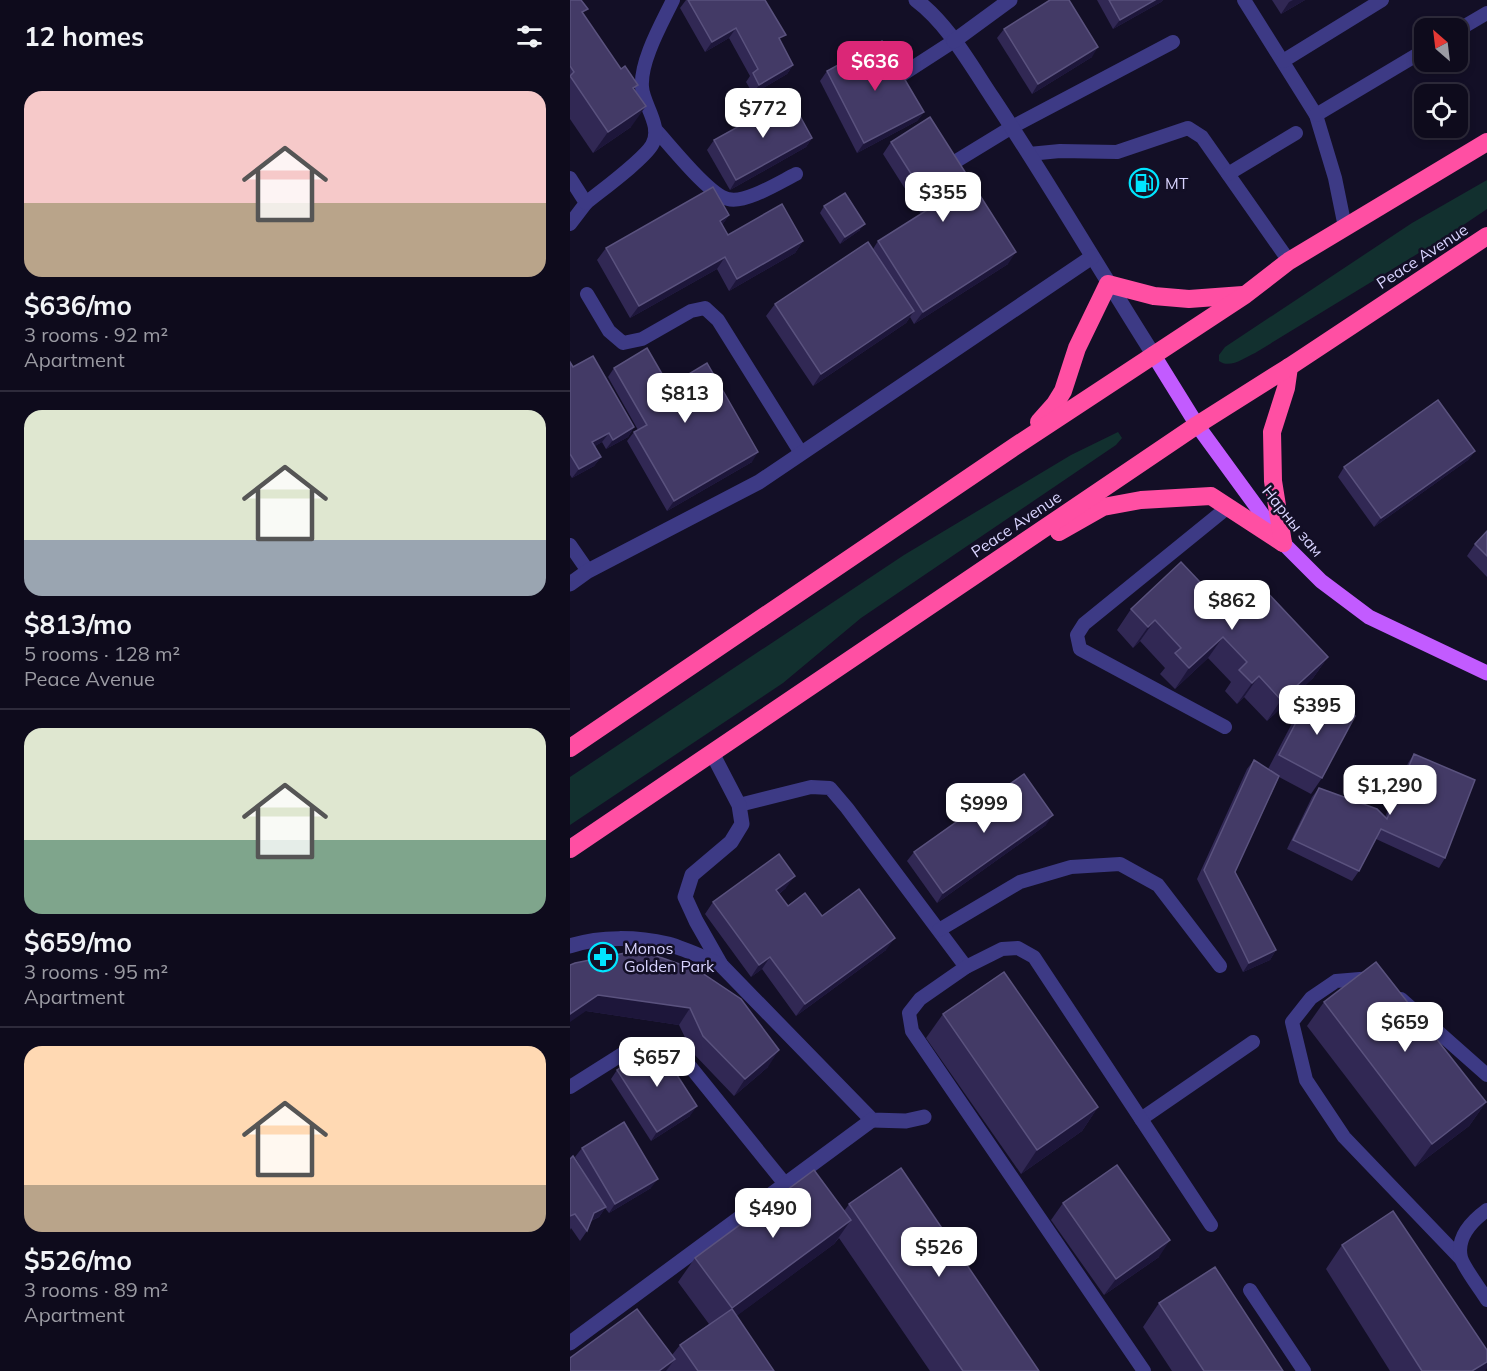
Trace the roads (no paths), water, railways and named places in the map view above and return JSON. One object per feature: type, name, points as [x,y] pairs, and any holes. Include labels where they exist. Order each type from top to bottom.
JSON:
[{"type":"highway","points":[[570,748],[1017,445],[1245,295],[1289,261],[1487,142]]},
{"type":"highway","name":"Peace Avenue","points":[[570,849],[1197,424],[1487,236]]},
{"type":"highway","points":[[1017,445],[1055,404],[1063,391],[1077,348],[1108,284],[1154,296],[1189,299],[1245,295]]},
{"type":"highway","points":[[1283,543],[1273,481],[1272,432],[1286,388],[1288,367]]},
{"type":"highway","points":[[953,591],[1103,507],[1141,500],[1211,496],[1283,543]]},
{"type":"main road","name":"Нарны зам","points":[[1153,354],[1197,424],[1283,543],[1321,581],[1369,617],[1487,673]]},
{"type":"street","points":[[916,0],[930,11],[954,41],[1012,127],[1153,354]]},
{"type":"street","points":[[954,41],[1010,0]]},
{"type":"street","points":[[570,584],[588,571],[759,482],[1092,257]]},
{"type":"street","points":[[712,753],[739,805],[742,824],[731,842],[692,874],[685,897],[721,965],[872,1120]]},
{"type":"street","points":[[570,946],[584,941],[637,939],[669,944],[721,965]]},
{"type":"street","points":[[570,1343],[872,1120],[906,1120],[924,1117]]},
{"type":"lane","points":[[570,224],[586,203],[644,155],[653,143],[655,129],[642,87],[644,68],[673,0]]},
{"type":"lane","points":[[1244,0],[1316,115],[1335,178],[1345,226]]},
{"type":"lane","points":[[1283,61],[1382,0]]},
{"type":"lane","points":[[1468,24],[1487,13]]},
{"type":"lane","points":[[903,74],[954,41]]},
{"type":"lane","points":[[953,163],[1012,127],[1173,42]]},
{"type":"lane","points":[[1316,115],[1414,57]]},
{"type":"lane","points":[[1029,154],[1060,151],[1117,152],[1188,128],[1202,137],[1289,261]]},
{"type":"lane","points":[[655,129],[714,193],[729,200],[755,195],[796,174]]},
{"type":"lane","points":[[1228,174],[1296,133]]},
{"type":"lane","points":[[570,178],[586,203]]},
{"type":"lane","points":[[587,294],[609,331],[623,343],[642,339],[692,311],[705,308],[718,320],[801,453]]},
{"type":"lane","points":[[1225,727],[1080,649],[1077,635],[1084,624],[1228,507]]},
{"type":"lane","points":[[570,545],[588,571]]},
{"type":"lane","points":[[739,805],[811,787],[830,788],[966,967]]},
{"type":"lane","points":[[939,930],[1020,882],[1071,867],[1120,864],[1158,885],[1220,966]]},
{"type":"lane","points":[[1144,1371],[912,1031],[909,1013],[920,999],[966,967],[1002,949],[1018,948],[1034,957],[1211,1225]]},
{"type":"lane","points":[[1487,1075],[1378,978],[1336,981],[1311,998],[1292,1022],[1306,1080],[1344,1137],[1461,1258],[1487,1300]]},
{"type":"lane","points":[[1141,1119],[1253,1042]]},
{"type":"lane","points":[[570,1087],[624,1053],[657,1049],[680,1054],[785,1184]]},
{"type":"lane","points":[[1461,1258],[1461,1238],[1478,1217],[1487,1210]]},
{"type":"lane","points":[[1250,1290],[1304,1371]]},
{"type":"place","name":"МТ","points":[[1144,183]]},
{"type":"place","name":"Monos Golden Park","points":[[603,957]]}]
